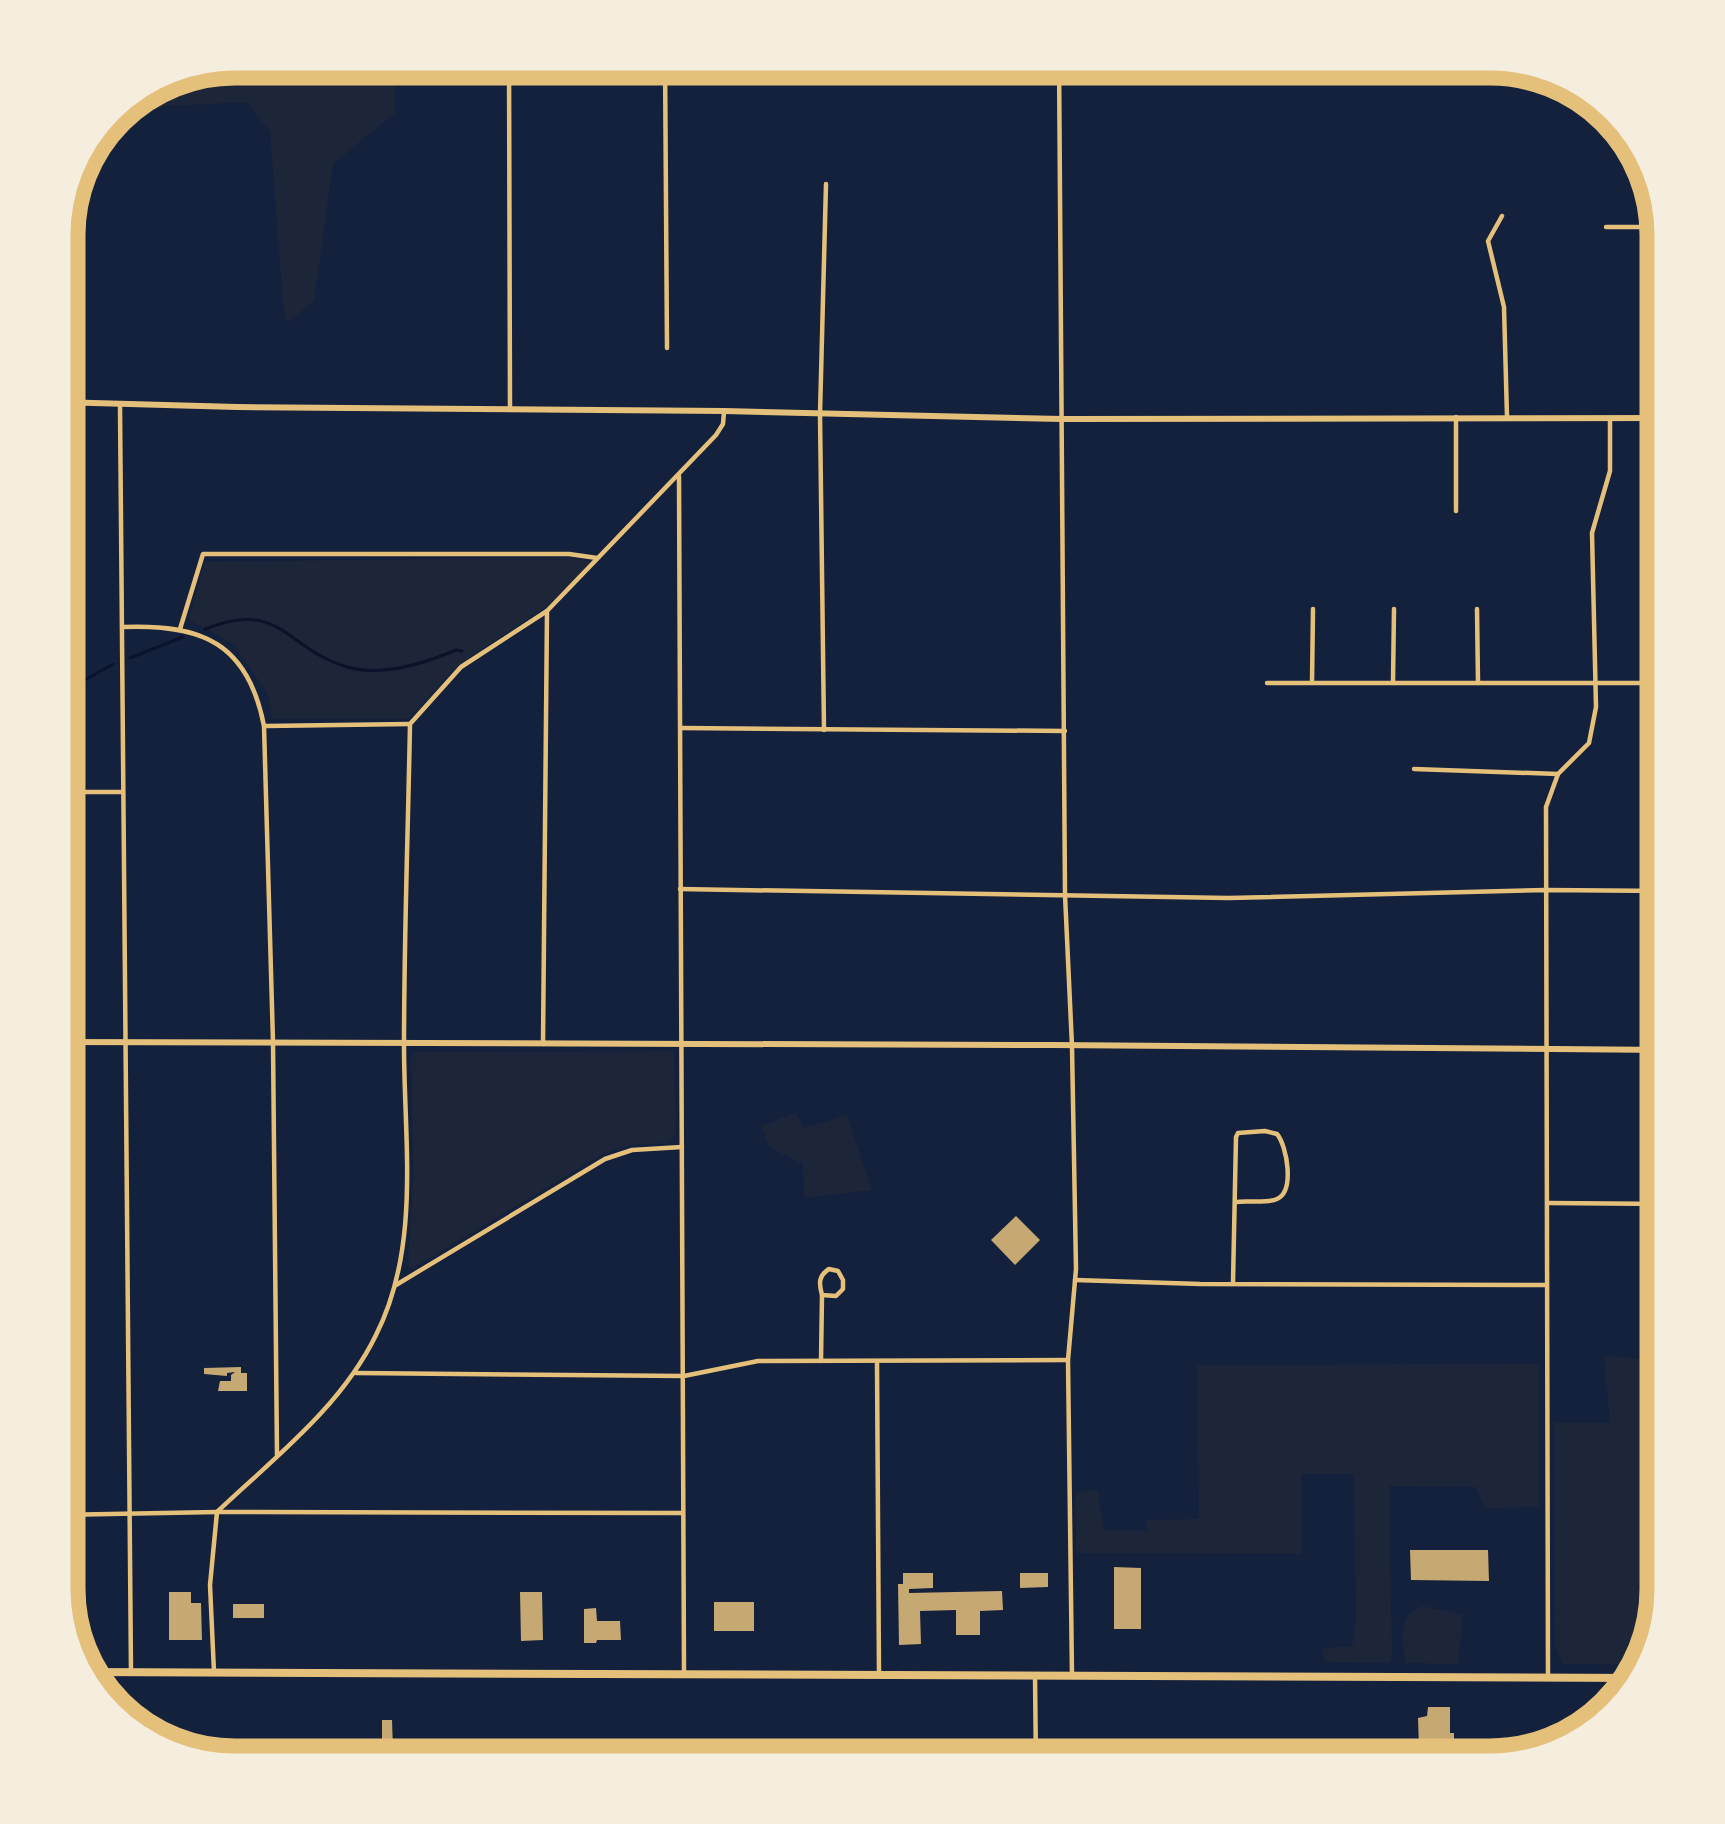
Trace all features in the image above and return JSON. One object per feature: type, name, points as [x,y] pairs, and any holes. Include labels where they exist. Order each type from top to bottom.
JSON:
[{"type":"main road","points":[[102,1672],[1619,1678]]},
{"type":"street","points":[[508,78],[510,409]]},
{"type":"street","points":[[665,78],[667,348]]},
{"type":"street","points":[[1059,78],[1065,895],[1075,1280],[1068,1360],[1072,1676]]},
{"type":"street","points":[[824,730],[820,414],[826,184]]},
{"type":"street","points":[[1502,216],[1488,241],[1504,307],[1507,417]]},
{"type":"street","points":[[1606,227],[1646,227]]},
{"type":"street","points":[[78,403],[1062,419],[1647,418]]},
{"type":"street","points":[[120,404],[131,1672]]},
{"type":"street","points":[[214,1672],[210,1586],[218,1511],[356,1373],[396,1285],[406,1236],[410,724],[461,667],[548,611],[716,435],[724,411]]},
{"type":"street","points":[[1456,417],[1456,511]]},
{"type":"street","points":[[1548,1678],[1546,807],[1558,774],[1589,743],[1596,707],[1592,533],[1610,471],[1610,418]]},
{"type":"street","points":[[679,476],[684,1674]]},
{"type":"street","points":[[180,628],[203,554],[569,554],[597,558]]},
{"type":"street","points":[[1312,683],[1313,609]]},
{"type":"street","points":[[1394,609],[1394,683]]},
{"type":"street","points":[[1477,609],[1478,683]]},
{"type":"street","points":[[543,1044],[548,611]]},
{"type":"street","points":[[122,627],[180,628],[205,637],[230,652],[259,697],[264,726],[273,1042],[278,1455]]},
{"type":"street","points":[[1267,683],[1647,682]]},
{"type":"street","points":[[264,726],[410,724]]},
{"type":"street","points":[[681,728],[1065,731]]},
{"type":"street","points":[[1414,769],[1558,774]]},
{"type":"street","points":[[78,792],[122,792]]},
{"type":"street","points":[[680,889],[1229,898],[1647,891]]},
{"type":"street","points":[[78,1042],[1647,1051]]},
{"type":"street","points":[[1233,1283],[1238,1133],[1277,1134],[1285,1148],[1287,1188],[1276,1200],[1236,1202]]},
{"type":"street","points":[[396,1285],[605,1159],[632,1150],[682,1147]]},
{"type":"street","points":[[1548,1203],[1647,1204]]},
{"type":"street","points":[[821,1295],[836,1296],[843,1289],[838,1271],[823,1273],[818,1283],[821,1361]]},
{"type":"street","points":[[1075,1280],[1546,1285]]},
{"type":"street","points":[[356,1373],[684,1376],[758,1361],[1068,1360]]},
{"type":"street","points":[[877,1361],[879,1675]]},
{"type":"street","points":[[78,1515],[684,1513]]},
{"type":"street","points":[[1035,1675],[1036,1746]]},
{"type":"shaded area","points":[[395,78],[395,113],[333,164],[314,301],[287,323],[270,132],[246,102],[144,107],[204,81]]},
{"type":"shaded area","points":[[570,557],[593,562],[546,607],[457,666],[408,719],[272,719],[268,694],[233,644],[189,620],[205,562]]},
{"type":"shaded area","points":[[674,1051],[676,1134],[668,1143],[631,1145],[603,1154],[409,1267],[411,1056],[419,1052]]},
{"type":"shaded area","points":[[796,1113],[803,1128],[847,1115],[872,1190],[804,1198],[803,1164],[770,1148],[761,1126]]},
{"type":"shaded area","points":[[1604,1356],[1647,1359],[1647,1589],[1642,1630],[1625,1664],[1562,1664],[1555,1644],[1554,1423],[1610,1423]]},
{"type":"shaded area","points":[[1539,1364],[1539,1507],[1484,1508],[1476,1487],[1389,1486],[1390,1663],[1325,1661],[1322,1648],[1352,1646],[1356,1620],[1354,1474],[1301,1474],[1301,1554],[1076,1553],[1076,1492],[1098,1490],[1104,1531],[1146,1531],[1147,1520],[1199,1519],[1197,1365]]},
{"type":"shaded area","points":[[1423,1606],[1463,1615],[1458,1664],[1405,1663],[1405,1622]]},
{"type":"building","points":[[1016,1216],[1040,1240],[1015,1265],[991,1240]]},
{"type":"building","points":[[241,1367],[241,1373],[247,1373],[247,1391],[218,1391],[220,1381],[231,1381],[235,1372],[204,1374],[204,1368]]},
{"type":"building","points":[[1410,1550],[1488,1550],[1489,1581],[1411,1580]]},
{"type":"building","points":[[1114,1567],[1141,1568],[1141,1629],[1114,1629]]},
{"type":"building","points":[[903,1573],[933,1573],[933,1588],[909,1589],[909,1593],[1002,1591],[1003,1610],[980,1611],[980,1635],[956,1635],[956,1610],[920,1611],[921,1644],[899,1645],[898,1584],[903,1584]]},
{"type":"building","points":[[1020,1573],[1048,1573],[1048,1587],[1020,1588]]},
{"type":"building","points":[[169,1592],[191,1592],[191,1603],[201,1603],[202,1640],[169,1640]]},
{"type":"building","points":[[520,1592],[542,1592],[543,1640],[521,1641]]},
{"type":"building","points":[[714,1602],[754,1602],[754,1631],[714,1631]]},
{"type":"building","points":[[233,1604],[264,1604],[264,1618],[233,1618]]},
{"type":"building","points":[[596,1608],[597,1621],[620,1621],[621,1640],[584,1643],[584,1609]]},
{"type":"building","points":[[1428,1707],[1450,1707],[1454,1746],[1419,1746],[1418,1718],[1427,1716]]},
{"type":"building","points":[[382,1720],[392,1720],[393,1746],[382,1746]]},
{"type":"waterway","points":[[205,629],[250,619],[267,623],[324,658],[372,671],[462,651]]},
{"type":"waterway","points":[[130,658],[183,637]]},
{"type":"waterway","points":[[78,684],[113,664]]}]
